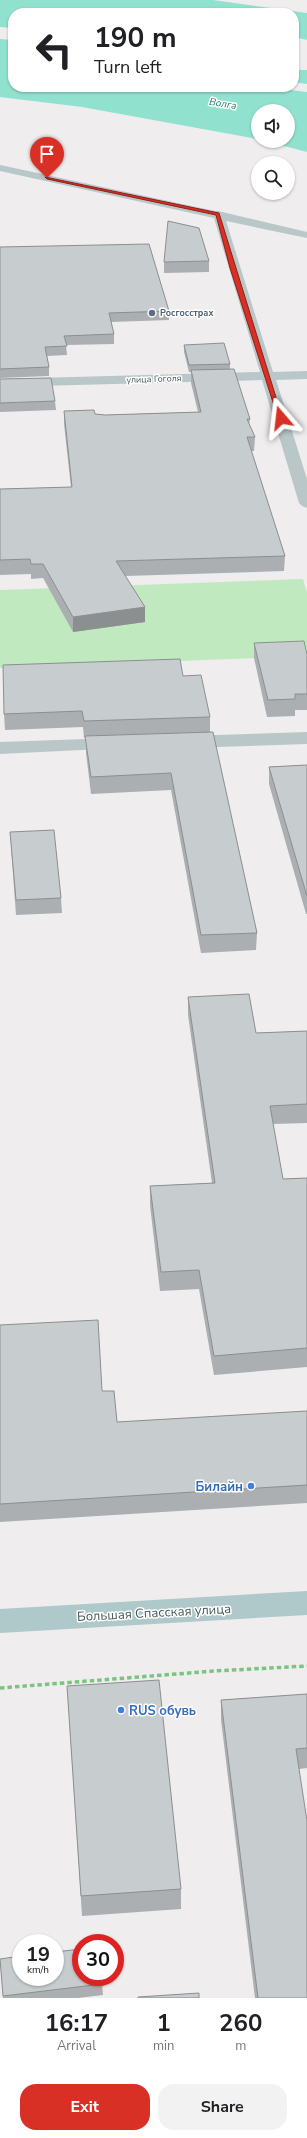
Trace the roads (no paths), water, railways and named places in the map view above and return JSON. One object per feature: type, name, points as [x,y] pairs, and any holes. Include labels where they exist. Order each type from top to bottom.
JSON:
[{"type":"main road","name":"Большая Спасская улица","points":[[0,1621],[307,1603]]},
{"type":"street","points":[[0,168],[218,214],[307,235]]},
{"type":"street","points":[[218,214],[233,268],[307,503]]},
{"type":"street","name":"улица Гоголя","points":[[0,383],[307,374]]},
{"type":"street","points":[[165,743],[307,738]]},
{"type":"street","points":[[0,748],[134,744]]},
{"type":"water","points":[[0,0],[213,0],[271,8],[8,8],[8,28],[0,27]]},
{"type":"water","points":[[299,12],[307,13],[307,40],[299,38]]},
{"type":"water","name":"Волга","points":[[0,39],[8,40],[8,92],[307,92],[307,152],[292,148],[295,148],[295,104],[251,104],[251,138],[82,107],[0,97]]},
{"type":"water","points":[[299,70],[307,70],[307,84],[299,83]]},
{"type":"place","name":"Росгосстрах","points":[[152,313]]},
{"type":"place","name":"Билайн","points":[[251,1486]]},
{"type":"place","name":"RUS обувь","points":[[121,1710]]}]
